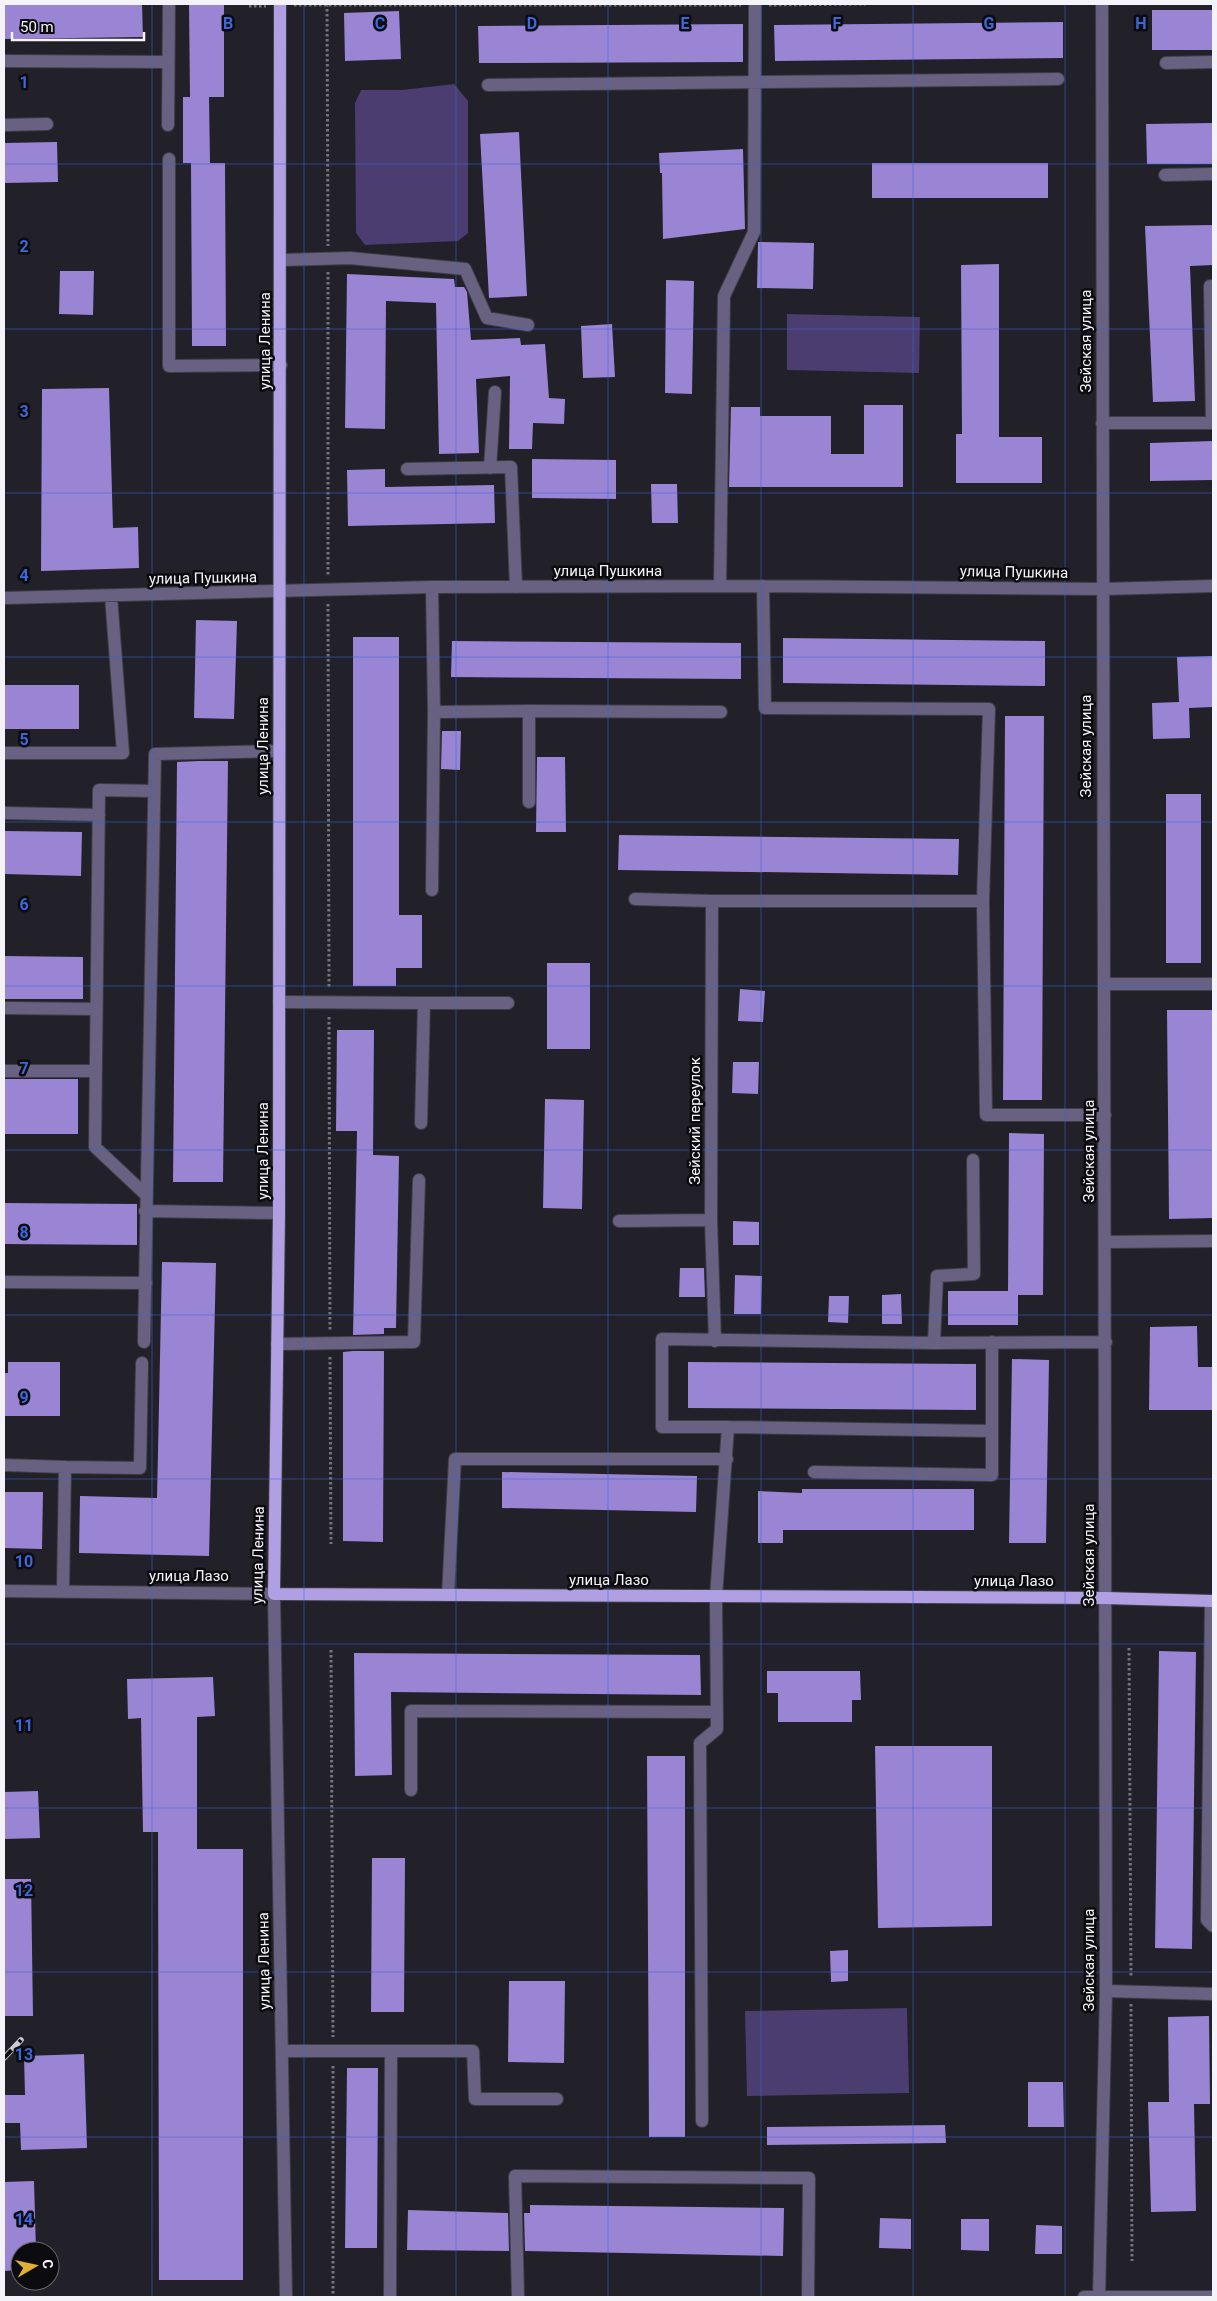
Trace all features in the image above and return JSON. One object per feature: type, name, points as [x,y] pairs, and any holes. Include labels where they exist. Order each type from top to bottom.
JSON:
[{"type":"main road","name":"улица Ленина","points":[[274,1594],[279,1213],[280,5]]},
{"type":"main road","name":"улица Лазо","points":[[274,1594],[1105,1598],[1212,1601]]},
{"type":"street","points":[[168,125],[167,62],[169,4]]},
{"type":"street","points":[[720,586],[724,296],[754,232],[755,4]]},
{"type":"street","name":"Зейская улица","points":[[1099,2297],[1106,1990],[1106,1242],[1102,704],[1102,4]]},
{"type":"street","points":[[4,62],[167,62]]},
{"type":"street","points":[[1166,63],[1213,62]]},
{"type":"street","points":[[488,85],[1058,79]]},
{"type":"street","points":[[4,125],[47,124]]},
{"type":"street","points":[[169,159],[169,366],[281,365]]},
{"type":"street","points":[[1165,175],[1213,174]]},
{"type":"street","points":[[281,260],[328,258],[464,269],[487,318],[528,325]]},
{"type":"street","points":[[1102,423],[1213,423],[1210,286],[1213,286]]},
{"type":"street","points":[[490,468],[495,392]]},
{"type":"street","points":[[407,469],[512,467],[516,587]]},
{"type":"street","points":[[763,586],[765,708],[988,709],[983,901],[986,1115],[1105,1115]]},
{"type":"street","name":"улица Пушкина","points":[[4,598],[432,587],[763,586],[1103,589],[1213,586]]},
{"type":"street","points":[[432,587],[434,712],[432,890]]},
{"type":"street","points":[[4,753],[123,753],[111,596]]},
{"type":"street","points":[[529,711],[529,802]]},
{"type":"street","points":[[434,712],[721,712]]},
{"type":"street","points":[[144,1342],[155,754],[279,751]]},
{"type":"street","points":[[146,1194],[95,1147],[99,790],[154,791]]},
{"type":"street","points":[[4,813],[99,815]]},
{"type":"street","points":[[635,898],[712,901],[983,901]]},
{"type":"street","name":"Зейский переулок","points":[[712,901],[711,1220],[715,1341]]},
{"type":"street","points":[[1105,984],[1213,984]]},
{"type":"street","points":[[279,1002],[329,1000],[508,1003]]},
{"type":"street","points":[[421,1123],[424,1003]]},
{"type":"street","points":[[4,1008],[96,1009]]},
{"type":"street","points":[[4,1071],[95,1071]]},
{"type":"street","points":[[934,1343],[936,1276],[974,1274],[973,1160]]},
{"type":"street","points":[[277,1344],[414,1342],[419,1180]]},
{"type":"street","points":[[145,1211],[279,1213]]},
{"type":"street","points":[[619,1221],[711,1220]]},
{"type":"street","points":[[1106,1242],[1213,1241]]},
{"type":"street","points":[[4,1282],[146,1283]]},
{"type":"street","points":[[990,1431],[662,1427],[662,1339],[934,1343],[1106,1342]]},
{"type":"street","points":[[814,1472],[992,1475],[990,1431],[992,1342]]},
{"type":"street","points":[[4,1465],[140,1468],[142,1363]]},
{"type":"street","points":[[702,2121],[700,1742],[717,1729],[716,1597],[728,1427]]},
{"type":"street","points":[[448,1595],[455,1459],[727,1458]]},
{"type":"street","points":[[63,1592],[65,1467]]},
{"type":"street","name":"улица Лазо","points":[[4,1591],[274,1594]]},
{"type":"street","name":"улица Ленина","points":[[274,1594],[286,2297]]},
{"type":"street","points":[[1212,1601],[1207,1920],[1213,1926]]},
{"type":"street","points":[[411,1790],[411,1711],[717,1712]]},
{"type":"street","points":[[1106,1990],[1213,1994]]},
{"type":"street","points":[[282,2051],[473,2051],[475,2099],[557,2099]]},
{"type":"street","points":[[390,2051],[390,2297]]},
{"type":"street","points":[[518,2297],[515,2176],[809,2178],[808,2297]]},
{"type":"street","points":[[1084,2297],[1213,2297]]},
{"type":"path","points":[[249,6],[327,4],[866,4]]},
{"type":"path","points":[[327,4],[330,1544]]},
{"type":"path","points":[[1129,1648],[1132,2261]]},
{"type":"path","points":[[331,1650],[333,2297]]},
{"type":"shaded area","points":[[454,84],[468,101],[468,233],[458,241],[365,245],[356,233],[355,103],[361,90],[402,90]]},
{"type":"shaded area","points":[[787,314],[920,317],[919,373],[787,370]]},
{"type":"shaded area","points":[[907,2008],[909,2093],[747,2096],[745,2011]]},
{"type":"building","points":[[4,4],[142,4],[143,37],[4,39]]},
{"type":"building","points":[[189,4],[224,4],[224,97],[209,97],[210,163],[225,163],[226,346],[192,346],[191,163],[183,163],[183,97],[190,97]]},
{"type":"building","points":[[1152,10],[1213,10],[1213,50],[1152,50]]},
{"type":"building","points":[[399,11],[401,59],[345,61],[344,13]]},
{"type":"building","points":[[1063,22],[1063,58],[775,61],[774,25]]},
{"type":"building","points":[[743,24],[743,62],[479,63],[478,26]]},
{"type":"building","points":[[1213,123],[1213,164],[1147,164],[1146,124]]},
{"type":"building","points":[[519,132],[527,296],[489,298],[480,134]]},
{"type":"building","points":[[57,142],[58,182],[4,183],[4,143]]},
{"type":"building","points":[[743,149],[745,229],[663,239],[662,173],[660,173],[659,153]]},
{"type":"building","points":[[872,163],[1048,163],[1048,198],[872,198]]},
{"type":"building","points":[[1213,225],[1213,265],[1190,266],[1195,401],[1153,402],[1145,226]]},
{"type":"building","points":[[758,242],[814,243],[813,289],[757,288]]},
{"type":"building","points":[[999,264],[999,437],[1042,437],[1042,483],[956,483],[956,434],[962,434],[961,265]]},
{"type":"building","points":[[60,271],[94,271],[93,315],[59,314]]},
{"type":"building","points":[[347,274],[454,279],[455,287],[464,287],[467,292],[471,340],[520,338],[521,345],[545,344],[549,398],[565,399],[564,424],[533,423],[532,449],[509,449],[510,376],[476,379],[479,453],[439,454],[436,303],[386,301],[385,429],[345,428]]},
{"type":"building","points":[[666,280],[694,281],[692,394],[665,393]]},
{"type":"building","points":[[612,324],[615,377],[583,378],[581,326]]},
{"type":"building","points":[[109,388],[113,528],[138,527],[139,568],[41,571],[42,389]]},
{"type":"building","points":[[864,405],[903,405],[903,487],[729,487],[731,407],[760,407],[760,416],[831,416],[831,454],[864,454]]},
{"type":"building","points":[[1213,441],[1213,480],[1150,481],[1150,443]]},
{"type":"building","points":[[532,459],[616,460],[616,499],[532,498]]},
{"type":"building","points":[[385,469],[385,487],[494,485],[495,523],[348,526],[347,470]]},
{"type":"building","points":[[651,484],[677,484],[678,523],[652,523]]},
{"type":"building","points":[[196,620],[237,621],[234,719],[194,718]]},
{"type":"building","points":[[353,637],[399,637],[399,915],[422,915],[422,968],[396,968],[396,986],[353,986]]},
{"type":"building","points":[[783,638],[1045,641],[1045,686],[783,683]]},
{"type":"building","points":[[452,641],[741,643],[741,679],[451,677]]},
{"type":"building","points":[[1213,656],[1213,707],[1189,708],[1190,738],[1153,739],[1152,703],[1179,702],[1177,657]]},
{"type":"building","points":[[4,685],[79,685],[79,729],[4,729]]},
{"type":"building","points":[[1005,716],[1044,716],[1042,1100],[1003,1100]]},
{"type":"building","points":[[442,731],[461,731],[460,770],[441,769]]},
{"type":"building","points":[[537,757],[565,757],[566,832],[536,832]]},
{"type":"building","points":[[228,761],[223,1182],[173,1182],[177,762]]},
{"type":"building","points":[[1166,794],[1201,794],[1201,963],[1166,963]]},
{"type":"building","points":[[4,831],[82,832],[81,876],[4,874]]},
{"type":"building","points":[[619,835],[959,839],[958,875],[618,870]]},
{"type":"building","points":[[4,956],[83,957],[83,999],[4,999]]},
{"type":"building","points":[[547,963],[590,963],[590,1049],[547,1049]]},
{"type":"building","points":[[740,989],[765,991],[763,1022],[738,1021]]},
{"type":"building","points":[[1167,1010],[1213,1010],[1213,1218],[1169,1219]]},
{"type":"building","points":[[337,1030],[374,1030],[373,1155],[399,1156],[396,1328],[384,1328],[384,1334],[353,1335],[357,1131],[336,1131]]},
{"type":"building","points":[[733,1062],[759,1062],[758,1094],[732,1093]]},
{"type":"building","points":[[4,1079],[78,1079],[78,1134],[4,1134]]},
{"type":"building","points":[[545,1099],[584,1100],[582,1209],[543,1208]]},
{"type":"building","points":[[1009,1133],[1044,1134],[1043,1295],[1018,1295],[1018,1325],[948,1325],[948,1291],[1008,1291]]},
{"type":"building","points":[[4,1203],[137,1204],[137,1245],[4,1244]]},
{"type":"building","points":[[733,1221],[759,1222],[759,1245],[733,1245]]},
{"type":"building","points":[[162,1262],[216,1263],[209,1556],[79,1553],[80,1496],[157,1498]]},
{"type":"building","points":[[680,1268],[704,1268],[705,1297],[679,1297]]},
{"type":"building","points":[[735,1275],[762,1276],[761,1314],[734,1314]]},
{"type":"building","points":[[901,1294],[902,1324],[882,1324],[882,1295]]},
{"type":"building","points":[[829,1296],[849,1296],[848,1323],[828,1322]]},
{"type":"building","points":[[1197,1326],[1198,1367],[1213,1367],[1213,1410],[1149,1410],[1150,1327]]},
{"type":"building","points":[[384,1351],[383,1542],[343,1541],[343,1352]]},
{"type":"building","points":[[1012,1359],[1049,1360],[1046,1543],[1009,1543]]},
{"type":"building","points":[[8,1362],[60,1362],[60,1416],[4,1416],[4,1373],[8,1373]]},
{"type":"building","points":[[688,1362],[976,1364],[976,1410],[688,1408]]},
{"type":"building","points":[[502,1472],[697,1476],[696,1512],[502,1508]]},
{"type":"building","points":[[802,1489],[974,1489],[974,1530],[783,1530],[783,1543],[758,1543],[758,1491],[802,1493]]},
{"type":"building","points":[[4,1492],[43,1492],[42,1549],[4,1548]]},
{"type":"building","points":[[1159,1651],[1196,1652],[1192,1949],[1155,1948]]},
{"type":"building","points":[[354,1653],[700,1655],[701,1695],[391,1692],[392,1775],[355,1776]]},
{"type":"building","points":[[767,1671],[860,1671],[861,1700],[852,1700],[852,1722],[778,1722],[778,1693],[767,1693]]},
{"type":"building","points":[[213,1677],[215,1716],[197,1717],[197,1849],[243,1849],[243,2280],[159,2280],[158,1832],[143,1832],[141,1718],[128,1719],[127,1679]]},
{"type":"building","points":[[875,1746],[992,1746],[992,1926],[878,1928]]},
{"type":"building","points":[[647,1756],[685,1756],[685,2137],[649,2137]]},
{"type":"building","points":[[38,1791],[40,1838],[4,1839],[4,1792]]},
{"type":"building","points":[[372,1858],[405,1858],[404,2012],[371,2012]]},
{"type":"building","points":[[4,1879],[31,1879],[33,2016],[4,2016]]},
{"type":"building","points":[[848,1950],[848,1981],[831,1982],[830,1951]]},
{"type":"building","points":[[509,1981],[565,1981],[564,2063],[508,2062]]},
{"type":"building","points":[[1209,2016],[1210,2104],[1194,2104],[1196,2211],[1151,2212],[1148,2102],[1169,2102],[1168,2017]]},
{"type":"building","points":[[84,2054],[87,2148],[21,2150],[20,2123],[4,2123],[4,2095],[25,2095],[24,2056]]},
{"type":"building","points":[[347,2068],[378,2068],[377,2248],[345,2248]]},
{"type":"building","points":[[1028,2082],[1063,2082],[1064,2127],[1028,2127]]},
{"type":"building","points":[[945,2125],[946,2143],[767,2145],[767,2127]]},
{"type":"building","points":[[34,2181],[36,2241],[10,2241],[10,2271],[4,2271],[4,2182]]},
{"type":"building","points":[[530,2205],[784,2208],[783,2256],[525,2251],[524,2213],[530,2213]]},
{"type":"building","points":[[408,2210],[508,2213],[509,2251],[407,2250]]},
{"type":"building","points":[[880,2218],[911,2219],[911,2249],[879,2248]]},
{"type":"building","points":[[961,2219],[989,2219],[989,2251],[961,2250]]},
{"type":"building","points":[[1036,2225],[1062,2226],[1062,2254],[1035,2254]]},
{"type":"railway","points":[[4,2058],[21,2040]]}]
